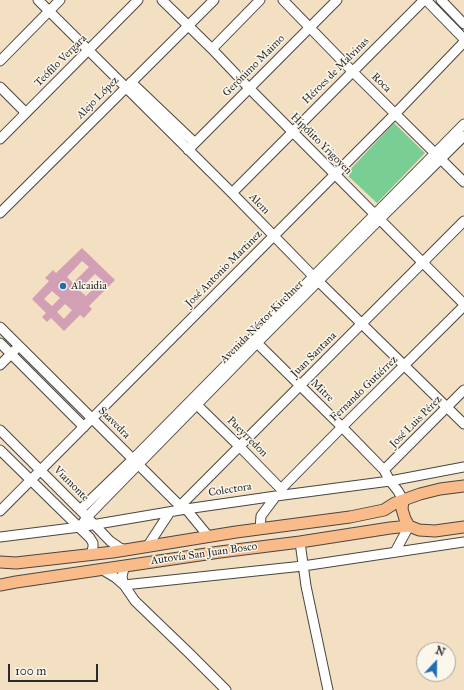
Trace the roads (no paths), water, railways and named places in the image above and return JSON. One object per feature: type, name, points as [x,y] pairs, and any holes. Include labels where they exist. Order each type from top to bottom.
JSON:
[{"type":"main road","name":"Autovía San Juan Bosco","points":[[0,562],[16,563],[91,555],[350,517],[384,510],[394,503],[420,494],[464,486]]},
{"type":"main road","points":[[402,500],[402,509],[409,526]]},
{"type":"main road","name":"Autovía San Juan Bosco","points":[[0,585],[101,569],[300,542],[390,528],[409,526],[419,530],[435,531],[464,527]]},
{"type":"street","points":[[38,0],[89,50],[128,85]]},
{"type":"street","points":[[0,61],[60,0]]},
{"type":"street","name":"Teófilo Vergara","points":[[0,139],[138,0]]},
{"type":"street","name":"Hipólito Yrigoyen","points":[[162,0],[464,305]]},
{"type":"street","name":"Alejo López","points":[[0,213],[214,0]]},
{"type":"street","points":[[212,49],[260,0]]},
{"type":"street","name":"Roca","points":[[283,0],[464,182]]},
{"type":"street","name":"Gerónimo Maimo","points":[[191,146],[336,0]]},
{"type":"street","points":[[425,0],[464,39]]},
{"type":"street","name":"Héroes de Malvinas","points":[[232,193],[425,0]]},
{"type":"street","points":[[441,0],[464,24]]},
{"type":"street","name":"José Antonio Martinez","points":[[0,511],[395,114],[464,42]]},
{"type":"street","name":"Alem","points":[[128,85],[191,146],[232,193],[316,279],[464,424]]},
{"type":"street","points":[[0,87],[26,113]]},
{"type":"street","name":"Avenida Néstor Kirchner","points":[[80,527],[87,516],[136,462],[254,340],[438,156],[464,124]]},
{"type":"street","name":"Avenida Néstor Kirchner","points":[[438,156],[464,136]]},
{"type":"street","name":"Juan Santana","points":[[183,507],[240,446],[464,221]]},
{"type":"street","name":"Fernando Gutiérrez","points":[[260,529],[261,516],[280,493],[342,426],[464,305]]},
{"type":"street","name":"Saavedra","points":[[0,327],[183,507],[209,537]]},
{"type":"street","name":"Mitre","points":[[254,340],[342,426],[384,470],[398,491],[402,500]]},
{"type":"street","points":[[0,343],[84,427]]},
{"type":"street","points":[[0,365],[19,346]]},
{"type":"street","name":"José Luis Pérez","points":[[384,470],[464,390]]},
{"type":"street","name":"Pueyrredon","points":[[194,402],[240,446],[280,493]]},
{"type":"street","name":"Viamonte","points":[[0,430],[115,545],[127,550]]},
{"type":"street","points":[[0,450],[90,538],[93,543],[91,555]]},
{"type":"street","name":"Avenida Néstor Kirchner","points":[[80,510],[136,462]]},
{"type":"street","name":"Colectora","points":[[0,537],[95,525],[170,512],[183,507],[280,493],[390,481],[464,467]]},
{"type":"street","points":[[147,547],[170,512]]},
{"type":"street","points":[[395,552],[409,526]]},
{"type":"street","points":[[300,542],[306,586],[328,690]]},
{"type":"street","points":[[124,585],[303,566],[464,542]]},
{"type":"street","points":[[124,585],[122,576],[125,566]]},
{"type":"street","points":[[101,569],[124,585],[135,601],[226,690]]},
{"type":"place","name":"Alcaidia","points":[[63,286]]}]
